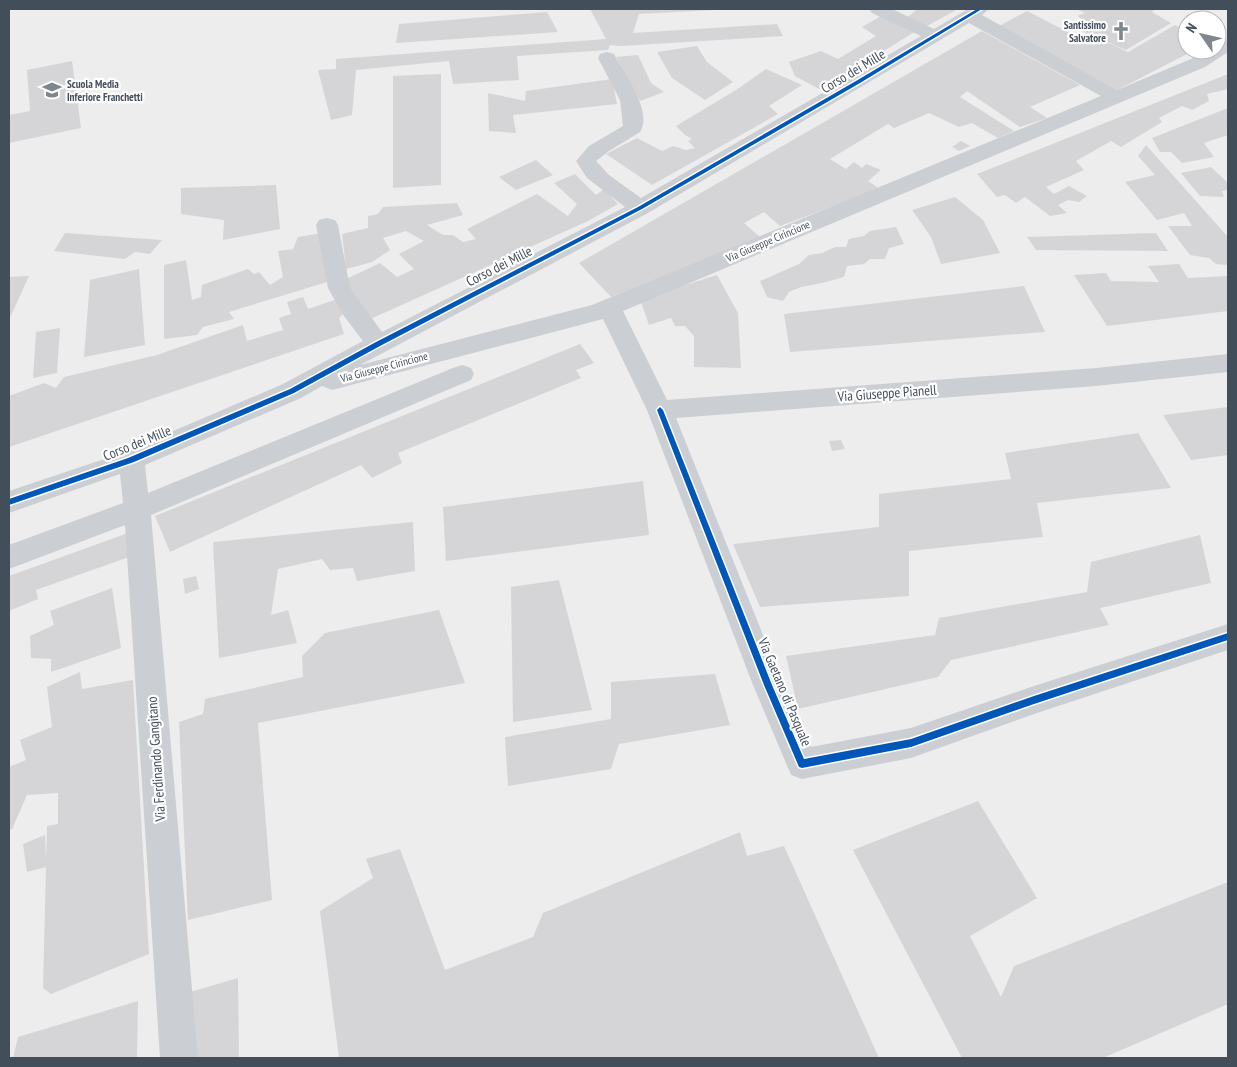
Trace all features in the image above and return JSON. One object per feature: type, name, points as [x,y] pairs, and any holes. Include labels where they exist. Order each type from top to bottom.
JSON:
[{"type":"street","points":[[878,9],[935,36]]},
{"type":"street","points":[[974,12],[1114,96]]},
{"type":"street","name":"Corso dei Mille","points":[[9,502],[131,460],[292,391],[378,344],[640,208],[858,82],[974,12]]},
{"type":"street","points":[[607,58],[630,99],[635,117],[633,128],[621,138],[592,152],[586,161],[587,167],[640,208]]},
{"type":"street","name":"Via Giuseppe Cirincione","points":[[292,391],[598,312],[1114,96],[1205,60]]},
{"type":"street","points":[[327,225],[339,288],[352,310],[378,344]]},
{"type":"street","points":[[609,307],[660,410]]},
{"type":"street","name":"Via Giuseppe Pianell","points":[[660,410],[1096,377],[1228,363]]},
{"type":"street","points":[[9,557],[137,510],[462,374]]},
{"type":"street","name":"Via Gaetano di Pasquale","points":[[660,410],[768,685],[802,764],[911,743],[1070,688],[1228,637]]},
{"type":"street","name":"Via Ferdinando Gangitano","points":[[131,460],[137,510],[178,1058]]},
{"type":"building","points":[[590,9],[715,9],[639,14],[633,33],[777,24],[783,36],[621,46],[610,45],[608,50],[517,56],[519,80],[453,84],[449,61],[356,70],[352,115],[331,120],[318,70],[336,69],[336,59],[606,39]]},
{"type":"building","points":[[912,9],[958,9],[927,26],[907,18],[916,10]]},
{"type":"building","name":"Santissimo Salvatore","points":[[1076,9],[1156,9],[1152,12],[1171,23],[1126,50],[1066,24],[1084,20],[1077,16],[1085,13]]},
{"type":"building","points":[[1027,11],[1093,45],[1105,41],[1128,52],[1175,25],[1177,26],[1177,59],[1117,90],[999,26]]},
{"type":"building","points":[[547,12],[558,32],[396,43],[399,24]]},
{"type":"building","points":[[881,16],[916,31],[821,90],[795,76],[789,62],[821,51],[838,59],[876,36],[862,27]]},
{"type":"building","points":[[982,31],[1080,85],[1030,107],[1047,118],[1020,127],[967,91],[960,97],[1014,131],[998,138],[972,123],[959,127],[929,113],[894,128],[888,124],[830,159],[846,169],[854,162],[862,168],[866,164],[881,170],[868,181],[880,189],[780,226],[764,212],[744,223],[761,238],[611,297],[579,263]]},
{"type":"building","points":[[697,46],[707,62],[733,82],[705,100],[672,78],[657,52]]},
{"type":"building","points":[[638,55],[651,83],[664,92],[640,101],[616,57]]},
{"type":"building","name":"Scuola Media Inferiore Franchetti","points":[[72,61],[81,128],[9,143],[9,115],[30,111],[27,70]]},
{"type":"building","points":[[766,69],[802,85],[769,106],[778,114],[652,185],[606,154],[637,138],[662,151],[673,146],[686,150],[695,148],[688,141],[692,139],[676,126],[736,90]]},
{"type":"building","points":[[441,74],[441,185],[393,188],[393,76]]},
{"type":"building","points":[[1228,74],[1228,89],[1207,94],[1209,101],[1192,110],[1182,106],[1159,118],[1162,122],[1121,147],[1111,141],[1076,161],[1084,170],[1046,187],[1054,194],[1069,186],[1087,196],[1079,202],[1068,200],[1058,205],[1067,213],[1050,216],[1025,197],[1016,203],[1005,195],[997,197],[977,174]]},
{"type":"building","points":[[612,79],[617,104],[513,115],[516,133],[489,131],[488,93],[525,101],[526,91]]},
{"type":"building","points":[[1228,108],[1228,135],[1204,143],[1214,157],[1182,163],[1171,152],[1160,152],[1152,138]]},
{"type":"building","points":[[961,141],[970,146],[959,151],[952,147]]},
{"type":"building","points":[[1146,145],[1228,237],[1228,265],[1216,264],[1209,258],[1190,255],[1168,226],[1192,226],[1184,213],[1157,220],[1125,182],[1155,175],[1138,156]]},
{"type":"building","points":[[536,160],[553,175],[516,190],[499,177]]},
{"type":"building","points":[[1211,167],[1228,183],[1228,190],[1222,191],[1224,197],[1200,196],[1181,173]]},
{"type":"building","points":[[575,174],[596,195],[604,189],[618,204],[588,221],[366,321],[344,280],[380,263],[397,277],[414,269],[399,254],[424,241],[406,231],[383,238],[390,250],[372,262],[346,269],[342,234],[368,228],[368,216],[378,214],[383,207],[457,203],[463,215],[427,225],[443,235],[453,235],[463,242],[476,239],[467,229],[537,194],[568,216],[577,204],[554,183]]},
{"type":"building","points":[[276,185],[280,229],[223,240],[224,220],[181,214],[181,188]]},
{"type":"building","points":[[955,197],[983,220],[1000,253],[941,264],[931,237],[912,210]]},
{"type":"building","points":[[896,227],[904,244],[889,248],[885,259],[870,259],[864,264],[847,266],[844,277],[801,287],[789,292],[783,301],[767,297],[760,281],[799,264],[809,255],[822,253],[835,247],[846,247],[849,239],[864,236],[870,231]]},
{"type":"building","points":[[65,233],[162,240],[150,254],[135,252],[125,259],[54,251]]},
{"type":"building","points":[[322,233],[327,282],[229,312],[234,319],[203,327],[197,335],[164,339],[164,265],[186,260],[192,300],[201,297],[202,285],[248,269],[254,274],[259,272],[270,285],[283,277],[278,251],[293,249],[298,237]]},
{"type":"building","points":[[1156,233],[1168,251],[1036,250],[1027,237]]},
{"type":"building","points":[[1179,264],[1188,278],[1228,276],[1228,311],[1107,326],[1074,275],[1106,273],[1111,281],[1159,282],[1148,266]]},
{"type":"building","points":[[139,269],[145,345],[84,357],[90,280]]},
{"type":"building","points":[[717,275],[738,313],[741,368],[694,367],[694,336],[685,326],[675,326],[671,318],[649,325],[640,299]]},
{"type":"building","points":[[29,276],[9,320],[9,277]]},
{"type":"building","points":[[1024,286],[1045,332],[790,352],[784,314]]},
{"type":"building","points":[[303,297],[308,309],[337,299],[344,313],[339,318],[344,334],[9,447],[9,396],[44,383],[56,388],[64,377],[157,355],[243,325],[247,341],[283,330],[279,318],[291,314],[287,302]]},
{"type":"building","points":[[60,328],[57,373],[33,378],[36,332]]},
{"type":"building","points":[[580,344],[594,363],[576,370],[581,378],[398,453],[402,463],[372,478],[361,465],[170,552],[155,516]]},
{"type":"building","points":[[1228,407],[1228,455],[1191,460],[1163,415]]},
{"type":"building","points":[[1138,433],[1171,488],[1037,503],[1043,537],[909,551],[909,596],[760,607],[733,544],[879,527],[879,494],[1011,479],[1005,453]]},
{"type":"building","points":[[841,440],[845,449],[832,451],[829,441]]},
{"type":"building","points":[[643,481],[649,535],[446,561],[443,507]]},
{"type":"building","points":[[413,522],[415,571],[357,581],[353,568],[330,570],[322,559],[278,569],[271,615],[288,610],[297,643],[219,658],[213,542]]},
{"type":"building","points":[[128,533],[129,557],[36,590],[38,599],[9,611],[9,576]]},
{"type":"building","points":[[1200,535],[1211,583],[1100,608],[1109,625],[951,660],[938,677],[798,709],[786,656],[935,635],[939,618],[1087,592],[1091,562]]},
{"type":"building","points":[[196,576],[199,589],[185,594],[183,579]]},
{"type":"building","points":[[559,580],[592,710],[513,722],[511,587]]},
{"type":"building","points":[[112,588],[121,648],[51,672],[51,659],[31,658],[30,636],[54,625],[50,611]]},
{"type":"building","points":[[439,610],[465,683],[258,723],[272,900],[188,920],[179,722],[203,714],[205,699],[303,677],[302,656],[325,633]]},
{"type":"building","points":[[80,672],[82,689],[133,680],[149,954],[51,994],[43,988],[46,867],[27,872],[23,844],[45,835],[46,861],[47,826],[58,824],[58,793],[27,795],[12,829],[9,830],[9,767],[26,760],[20,740],[52,727],[47,687]]},
{"type":"building","points":[[715,674],[730,725],[619,744],[611,769],[508,786],[505,737],[611,719],[611,682]]},
{"type":"building","points":[[978,801],[1037,898],[970,936],[1001,997],[1014,966],[1228,882],[1228,1004],[1103,1058],[962,1058],[853,850]]},
{"type":"building","points":[[740,832],[747,856],[784,846],[879,1058],[339,1058],[320,911],[373,878],[366,859],[400,849],[445,970],[533,937],[543,913]]},
{"type":"building","points":[[238,978],[239,1058],[192,1058],[190,992]]},
{"type":"building","points":[[138,1001],[137,1058],[13,1058],[18,1037]]},
{"type":"cycle path","points":[[9,502],[131,460],[292,391],[378,344],[640,208],[980,9]]},
{"type":"cycle path","points":[[660,410],[768,685],[802,764],[911,743],[1034,700],[1228,637]]},
{"type":"place","name":"Santissimo Salvatore","points":[[1121,31]]},
{"type":"place","name":"Scuola Media Inferiore Franchetti","points":[[52,90]]}]
